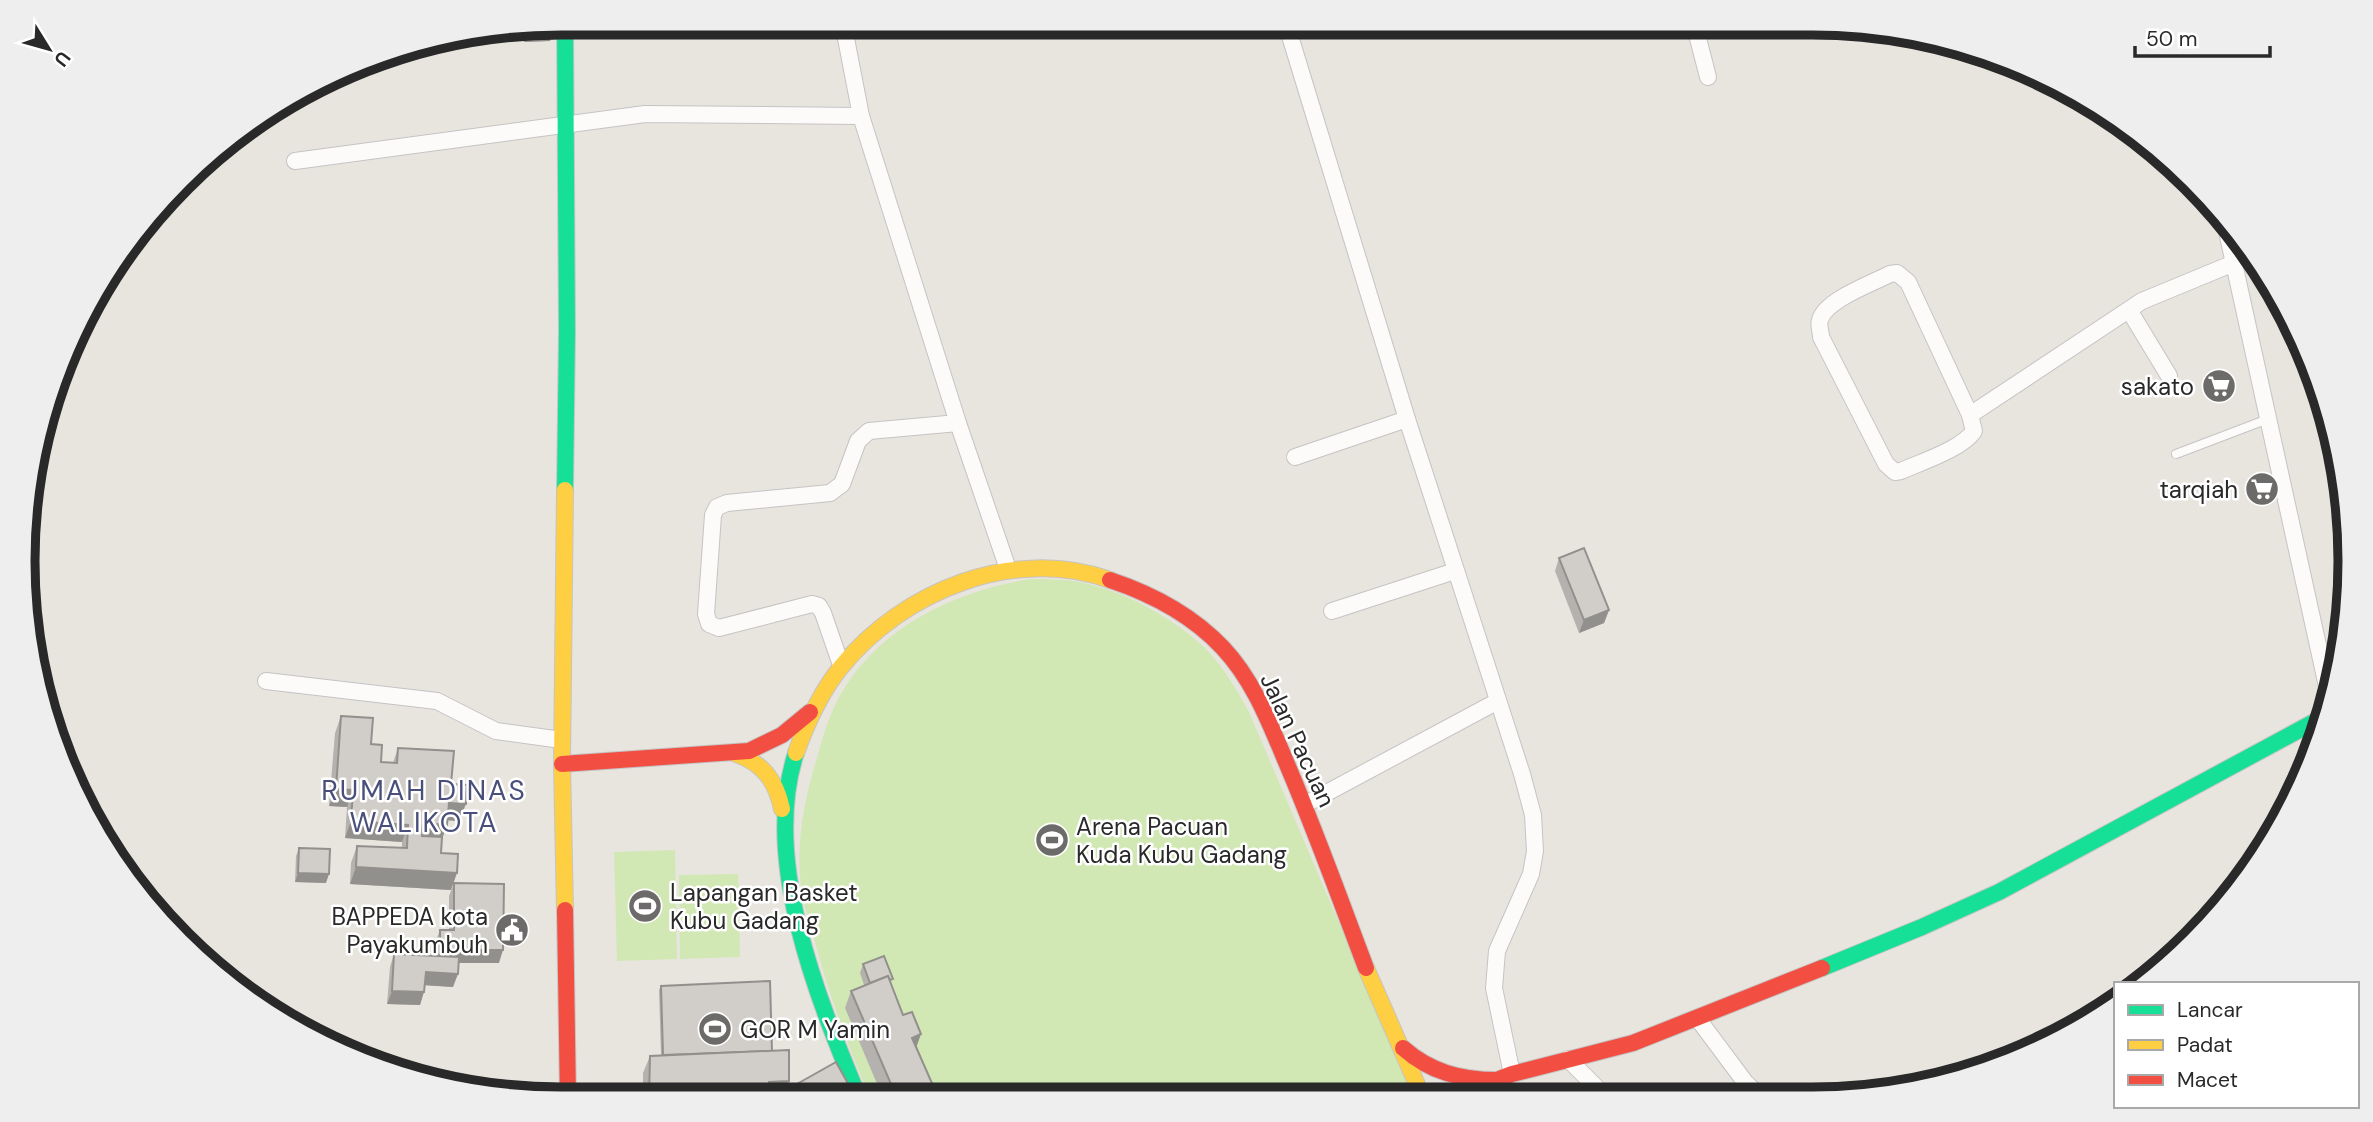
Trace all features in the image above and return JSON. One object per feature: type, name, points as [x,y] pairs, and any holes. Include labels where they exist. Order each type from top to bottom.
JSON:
[{"type":"street","points":[[565,35],[568,331],[562,764],[568,1087]]},
{"type":"street","points":[[845,35],[862,116],[958,424],[1008,569]]},
{"type":"street","points":[[1290,35],[1407,419],[1533,815],[1535,851],[1531,874],[1497,951],[1494,988],[1513,1074]]},
{"type":"street","points":[[1697,35],[1708,77]]},
{"type":"street","points":[[295,161],[645,114],[862,116]]},
{"type":"street","points":[[2229,241],[2324,679]]},
{"type":"street","points":[[1970,415],[2142,301],[2234,263]]},
{"type":"street","points":[[1890,274],[1903,276],[1970,415],[1974,431],[1959,445],[1901,471],[1890,470],[1821,337],[1820,318],[1826,309],[1890,274]]},
{"type":"street","points":[[2129,310],[2169,376]]},
{"type":"street","points":[[1295,457],[1407,419]]},
{"type":"street","points":[[841,665],[819,606],[812,604],[719,628],[709,624],[706,614],[713,515],[717,507],[727,503],[830,493],[842,484],[858,441],[869,431],[958,424]]},
{"type":"street","name":"Jalan Pacuan","points":[[854,1087],[831,1032],[804,948],[790,882],[783,819],[794,762],[816,704],[841,665],[881,626],[905,609],[956,585],[1008,569],[1042,567],[1095,575],[1119,582],[1162,601],[1198,625],[1228,654],[1252,687],[1304,805],[1385,1012],[1418,1087]]},
{"type":"street","points":[[1332,611],[1455,571]]},
{"type":"street","points":[[266,681],[437,701],[496,731],[562,740]]},
{"type":"street","points":[[1304,805],[1498,701]]},
{"type":"street","points":[[562,764],[736,754],[777,739],[793,728],[816,704]]},
{"type":"street","points":[[1486,1087],[1513,1074],[1633,1043],[1910,932],[1999,892],[2312,723]]},
{"type":"street","points":[[736,754],[756,762],[771,776],[780,800],[783,819]]},
{"type":"street","points":[[1698,1019],[1750,1087]]},
{"type":"street","points":[[1401,1046],[1413,1058],[1435,1070],[1465,1079],[1497,1080]]},
{"type":"street","points":[[1568,1059],[1596,1087]]},
{"type":"lane","points":[[2175,454],[2268,419]]},
{"type":"green space","name":"Arena Pacuan Kuda Kubu Gadang","points":[[1031,579],[1062,580],[1114,592],[1148,607],[1180,627],[1219,664],[1249,712],[1409,1087],[866,1087],[832,999],[803,900],[799,861],[808,789],[824,733],[840,696],[862,665],[881,645],[902,628],[951,601],[1004,584]]},
{"type":"green space","name":"Lapangan Basket Kubu Gadang","points":[[675,850],[677,959],[617,961],[614,852]]},
{"type":"green space","name":"Lapangan Basket Kubu Gadang","points":[[738,874],[740,957],[680,959],[679,875]]},
{"type":"building","points":[[1584,548],[1609,610],[1584,620],[1559,558]]},
{"type":"building","name":"RUMAH DINAS WALIKOTA","points":[[341,716],[373,718],[371,744],[382,745],[381,762],[397,763],[398,748],[454,751],[451,784],[467,785],[466,804],[449,803],[447,825],[423,823],[422,836],[442,837],[441,853],[458,854],[457,873],[356,867],[357,846],[407,848],[408,825],[351,821],[353,790],[336,789]]},
{"type":"building","points":[[299,848],[330,849],[329,874],[298,873]]},
{"type":"building","name":"BAPPEDA kota Payakumbuh","points":[[454,883],[504,884],[503,950],[440,950],[440,930],[454,930]]},
{"type":"building","points":[[394,954],[459,957],[458,974],[426,972],[424,992],[392,991]]},
{"type":"building","points":[[884,956],[893,979],[890,980],[888,976],[870,983],[863,964]]},
{"type":"building","points":[[888,976],[903,1015],[912,1012],[921,1034],[912,1038],[934,1087],[892,1087],[851,991]]},
{"type":"building","name":"GOR M Yamin","points":[[770,981],[772,1051],[663,1055],[661,986]]},
{"type":"building","points":[[789,1050],[789,1081],[769,1082],[769,1087],[649,1087],[650,1056]]},
{"type":"building","points":[[836,1062],[850,1087],[792,1087]]},
{"type":"traffic: fast","points":[[565,35],[565,490]]},
{"type":"traffic: fast","points":[[1822,968],[1999,892],[2312,723]]},
{"type":"traffic: fast","points":[[796,753],[787,794],[785,838],[790,883],[812,974],[855,1087]]},
{"type":"traffic: slow","points":[[565,490],[562,764],[565,910]]},
{"type":"traffic: slow","points":[[796,753],[815,708],[841,667],[867,640],[896,616],[928,597],[963,582],[999,572],[1036,568],[1073,571],[1110,580]]},
{"type":"traffic: slow","points":[[736,754],[754,762],[767,774],[782,809]]},
{"type":"traffic: slow","points":[[1366,968],[1418,1087]]},
{"type":"traffic: jam","points":[[1110,580],[1156,599],[1185,616],[1211,636],[1244,675],[1269,721],[1366,968]]},
{"type":"traffic: jam","points":[[562,764],[749,751],[782,735],[810,712]]},
{"type":"traffic: jam","points":[[565,910],[568,1087]]},
{"type":"traffic: jam","points":[[1486,1087],[1512,1074],[1633,1043],[1822,968]]},
{"type":"traffic: jam","points":[[1403,1048],[1435,1069],[1459,1076],[1497,1080]]},
{"type":"place","name":"sakato","points":[[2219,386]]},
{"type":"place","name":"tarqiah","points":[[2262,489]]},
{"type":"place","name":"Arena Pacuan Kuda Kubu Gadang","points":[[1052,840]]},
{"type":"place","name":"Lapangan Basket Kubu Gadang","points":[[645,906]]},
{"type":"place","name":"BAPPEDA kota Payakumbuh","points":[[512,930]]},
{"type":"place","name":"GOR M Yamin","points":[[715,1029]]},
{"type":"district","name":"RUMAH DINAS WALIKOTA","points":[[424,806]]}]
